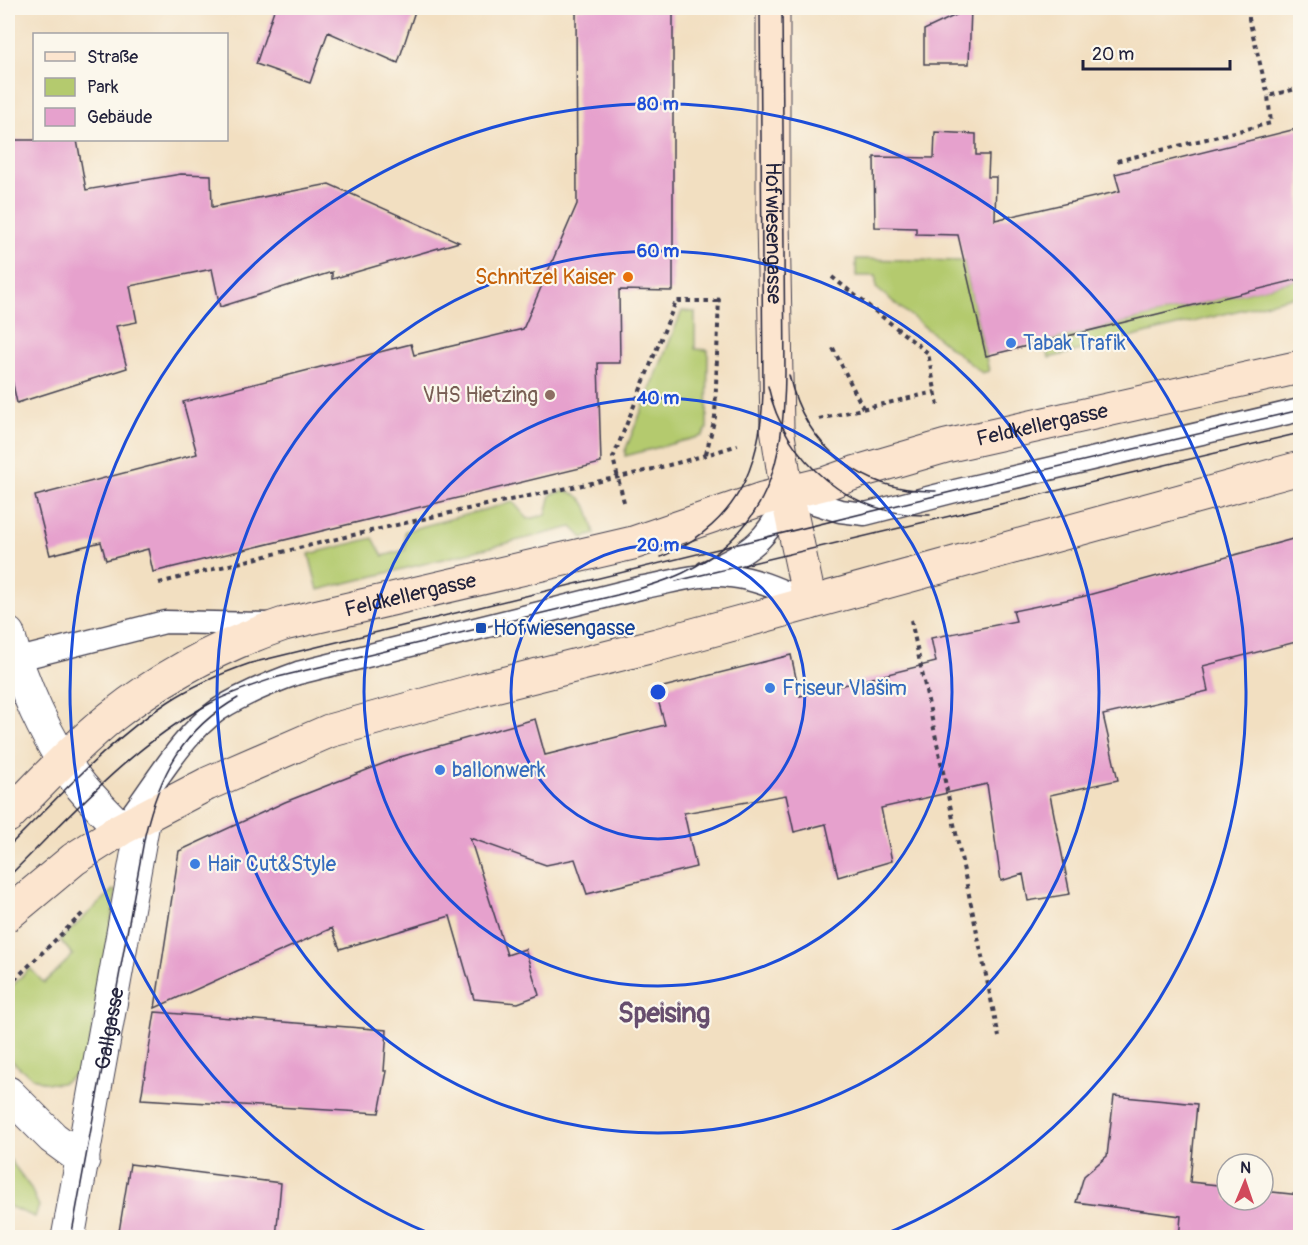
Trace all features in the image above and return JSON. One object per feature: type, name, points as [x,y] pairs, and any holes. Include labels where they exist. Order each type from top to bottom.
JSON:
[{"type":"main road","name":"Hofwiesengasse","points":[[773,8],[773,220],[777,415],[787,494],[810,603]]},
{"type":"main road","name":"Feldkellergasse","points":[[8,816],[110,718],[156,684],[205,656],[245,637],[284,624],[633,543],[762,499],[787,494],[946,446],[1300,367]]},
{"type":"main road","points":[[8,914],[74,859],[133,823],[207,784],[329,731],[474,691],[657,645],[1300,468]]},
{"type":"street","points":[[11,647],[38,715],[64,761],[90,797],[133,823]]},
{"type":"street","name":"Gallgasse","points":[[68,1238],[83,1160],[133,823]]},
{"type":"street","points":[[8,1093],[53,1138],[83,1160]]},
{"type":"lane","points":[[697,577],[735,559],[762,539],[779,517],[787,494],[840,511],[865,514],[1300,410]]},
{"type":"lane","points":[[133,823],[183,744],[199,726],[217,711],[260,687],[316,668],[644,587],[697,577],[730,575],[762,582],[810,603]]},
{"type":"lane","points":[[11,647],[165,622],[284,624]]},
{"type":"path","points":[[1117,161],[1271,123],[1268,96],[1249,19],[1249,8]]},
{"type":"path","points":[[1268,96],[1300,88]]},
{"type":"path","points":[[832,277],[928,353],[935,392]]},
{"type":"path","points":[[705,455],[716,417],[719,295]]},
{"type":"path","points":[[154,584],[311,544],[618,477],[613,458],[676,300],[719,301]]},
{"type":"path","points":[[833,348],[863,408]]},
{"type":"path","points":[[910,616],[999,1037]]},
{"type":"path","points":[[8,986],[86,910]]},
{"type":"green space","points":[[856,259],[964,261],[989,371],[982,373],[876,288],[876,276],[856,276]]},
{"type":"green space","points":[[1300,279],[1300,295],[1049,358],[1045,342]]},
{"type":"green space","points":[[682,311],[695,312],[695,349],[708,350],[707,429],[702,436],[625,456],[625,451]]},
{"type":"green space","points":[[565,491],[579,496],[587,506],[595,534],[583,538],[572,527],[318,590],[309,554],[373,538],[383,556],[405,550],[405,531],[513,502],[528,519],[546,515],[551,494]]},
{"type":"green space","points":[[113,890],[116,892],[87,1062],[65,1082],[53,1084],[38,1080],[8,1057],[8,990],[30,968],[44,983],[73,955],[60,940]]},
{"type":"green space","points":[[8,1157],[30,1187],[39,1206],[35,1217],[8,1206]]},
{"type":"building","points":[[270,8],[416,8],[398,63],[328,32],[310,83],[256,64],[274,10]]},
{"type":"building","points":[[576,8],[673,8],[673,291],[619,290],[620,363],[598,363],[601,463],[153,572],[148,549],[106,560],[101,542],[50,555],[35,496],[197,454],[183,402],[411,344],[414,355],[523,329],[577,204]]},
{"type":"building","points":[[971,8],[969,64],[924,64],[924,30]]},
{"type":"building","points":[[1300,128],[1300,279],[986,356],[958,235],[916,234],[916,228],[875,227],[874,157],[934,158],[935,132],[976,134],[976,155],[989,155],[988,177],[996,177],[995,220],[1120,191],[1115,174]]},
{"type":"building","points":[[8,140],[77,141],[86,190],[181,174],[211,175],[212,207],[329,184],[459,242],[332,279],[332,272],[220,307],[212,269],[130,286],[137,322],[116,326],[127,368],[17,403],[8,361]]},
{"type":"building","points":[[1300,537],[1300,641],[1203,666],[1208,691],[1103,715],[1118,780],[1050,795],[1070,894],[1028,901],[1023,874],[1001,881],[987,784],[881,808],[892,861],[838,877],[826,824],[794,832],[786,795],[684,813],[696,867],[587,894],[575,859],[546,865],[470,838],[507,955],[525,949],[539,995],[518,1003],[474,999],[450,916],[340,949],[332,928],[155,1008],[179,851],[285,802],[400,757],[535,719],[545,755],[665,725],[655,689],[791,655],[800,696],[936,662],[931,638],[1016,621],[1013,611],[1081,597]]},
{"type":"building","points":[[155,1012],[387,1030],[384,1071],[387,1071],[379,1113],[141,1099]]},
{"type":"building","points":[[1114,1096],[1197,1104],[1190,1182],[1215,1185],[1215,1212],[1275,1212],[1275,1192],[1300,1195],[1300,1238],[1179,1238],[1181,1216],[1076,1202],[1084,1176],[1107,1156]]},
{"type":"building","points":[[130,1164],[281,1183],[276,1238],[118,1238]]},
{"type":"tram line","points":[[661,557],[687,544],[708,529],[726,511],[750,470],[757,446],[763,392],[760,8]]},
{"type":"tram line","points":[[8,877],[127,761],[181,721],[217,700],[278,677],[650,586],[683,573],[712,556],[735,536],[753,514],[766,490],[775,464],[784,405],[782,8]]},
{"type":"tram line","points":[[789,375],[797,401],[808,424],[823,444],[841,460],[861,474],[884,483],[909,489],[936,491]]},
{"type":"tram line","points":[[768,386],[776,413],[789,438],[806,461],[826,480],[874,507],[901,513],[930,515]]},
{"type":"tram line","points":[[8,847],[104,752],[146,717],[198,685],[251,663],[955,491],[1300,410]]},
{"type":"tram line","points":[[676,581],[1300,433]]},
{"type":"tram line","points":[[71,1238],[145,835],[151,813],[166,773],[188,739],[219,710],[238,698]]},
{"type":"place","name":"Schnitzel Kaiser","points":[[628,277]]},
{"type":"place","name":"Tabak Trafik","points":[[1011,343]]},
{"type":"place","name":"VHS Hietzing","points":[[550,395]]},
{"type":"place","name":"Hofwiesengasse","points":[[481,628]]},
{"type":"place","name":"Friseur Vlašim","points":[[770,688]]},
{"type":"place","name":"ballonwerk","points":[[440,770]]},
{"type":"place","name":"Hair Cut&Style","points":[[195,864]]},
{"type":"district","name":"Speising","points":[[664,1013]]}]
